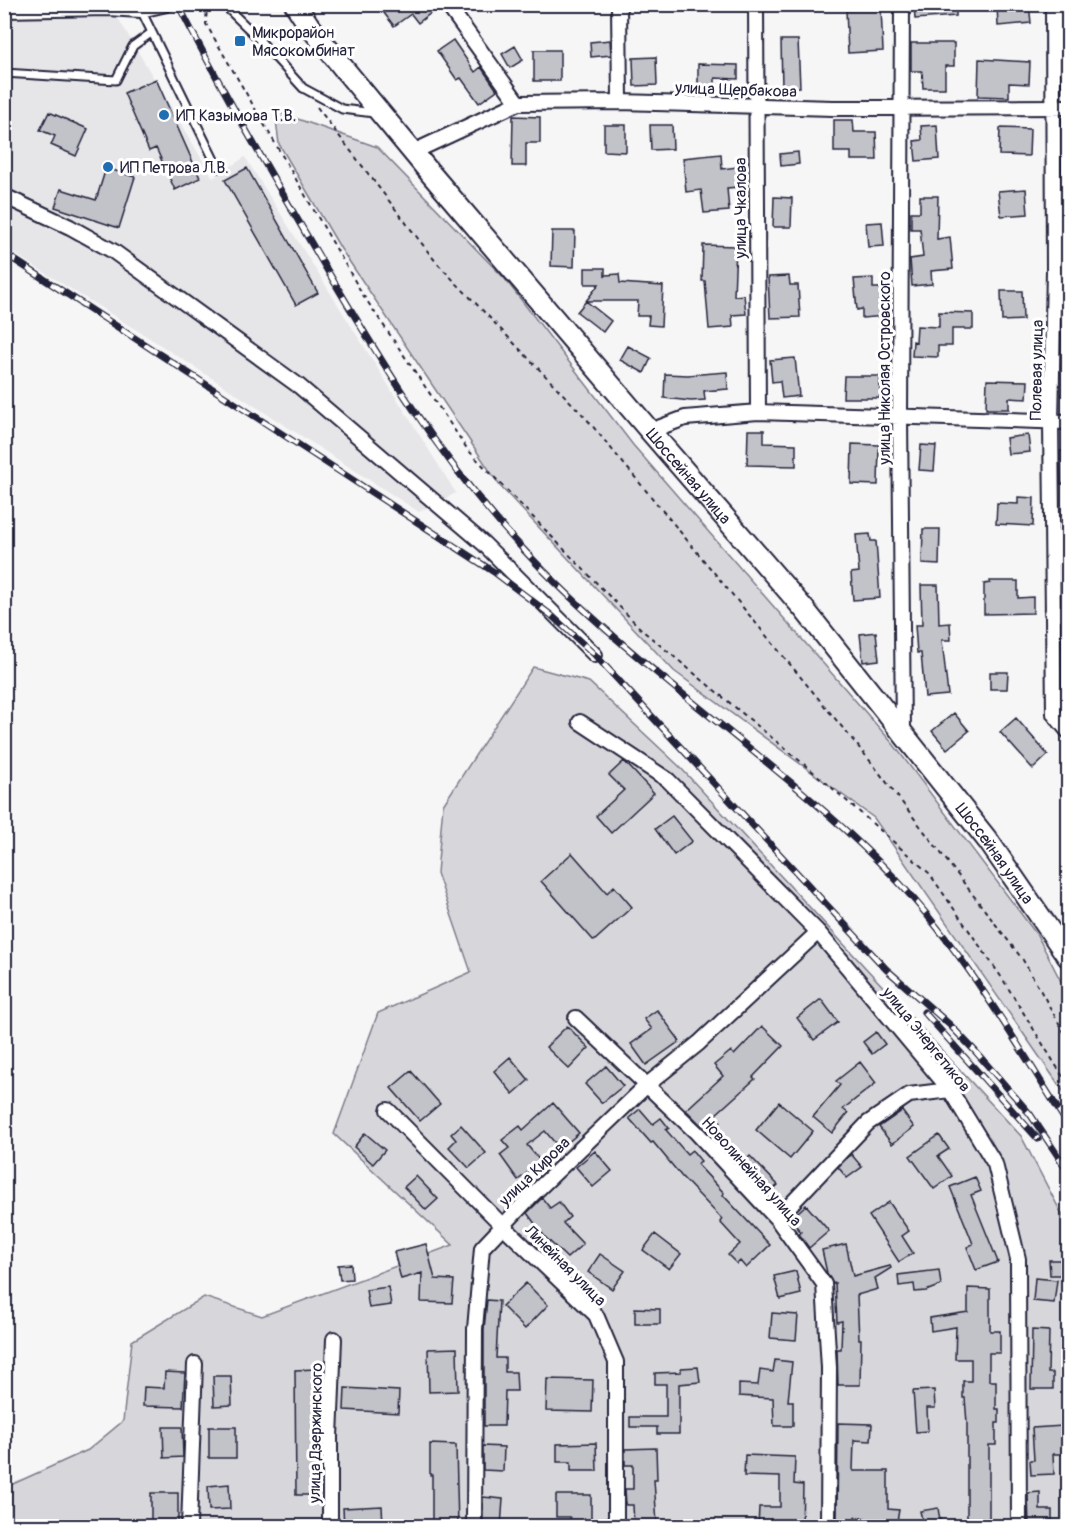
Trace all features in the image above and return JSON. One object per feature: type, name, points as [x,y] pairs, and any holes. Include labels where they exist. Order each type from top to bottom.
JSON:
[{"type":"main road","name":"Шоссейная улица","points":[[295,4],[308,24],[380,113],[804,609],[903,731],[989,842],[1068,957]]},
{"type":"street","points":[[4,10],[106,6],[141,10],[166,4]]},
{"type":"street","points":[[447,4],[518,103]]},
{"type":"street","points":[[619,4],[620,102]]},
{"type":"street","name":"улица Чкалова","points":[[756,4],[758,412]]},
{"type":"street","name":"улица Николая Островского","points":[[902,4],[900,417],[903,731]]},
{"type":"street","name":"Полевая улица","points":[[1053,4],[1052,613],[1054,714],[1068,731]]},
{"type":"street","name":"улица Щербакова","points":[[413,152],[518,103],[620,102],[756,107],[1068,107]]},
{"type":"street","points":[[4,196],[70,227],[113,251],[299,386],[484,544],[595,655]]},
{"type":"street","points":[[1054,270],[1068,270]]},
{"type":"street","points":[[650,431],[685,418],[758,412],[1068,422]]},
{"type":"street","points":[[1052,613],[1068,613]]},
{"type":"street","name":"улица Энергетиков","points":[[580,722],[668,780],[818,932],[950,1090],[995,1164],[1018,1259],[1019,1527]]},
{"type":"street","name":"улица Кирова","points":[[474,1527],[475,1329],[482,1248],[502,1225],[648,1085],[699,1043],[818,932]]},
{"type":"street","name":"Новолинейная улица","points":[[576,1018],[697,1133],[777,1219],[824,1284],[829,1368],[828,1527]]},
{"type":"street","points":[[777,1219],[868,1123],[909,1095],[950,1090]]},
{"type":"street","name":"Линейная улица","points":[[388,1110],[502,1225],[596,1315],[616,1362],[616,1527]]},
{"type":"street","name":"улица Дзержинского","points":[[330,1527],[330,1437],[334,1339]]},
{"type":"street","points":[[189,1527],[195,1364]]},
{"type":"lane","points":[[223,4],[303,88],[342,109],[380,113]]},
{"type":"lane","points":[[141,10],[218,168]]},
{"type":"lane","points":[[4,73],[116,80],[133,46],[151,33]]},
{"type":"path","points":[[207,4],[206,24],[363,295],[468,450],[643,631],[823,780],[929,873],[1002,978],[1068,1085]]},
{"type":"path","points":[[303,88],[436,262],[585,417],[870,762],[1023,960],[1068,1040]]},
{"type":"shaded area","points":[[4,18],[118,18],[213,178],[245,157],[456,493],[419,512],[5,248]]},
{"type":"shaded area","points":[[275,111],[377,147],[505,279],[633,445],[894,745],[1037,935],[1068,995],[1068,1098],[874,818],[674,671],[500,486],[341,249],[279,144]]},
{"type":"shaded area","points":[[533,667],[589,682],[679,766],[1021,1136],[1068,1226],[1068,1526],[5,1526],[4,1488],[88,1450],[123,1421],[132,1341],[204,1297],[262,1316],[453,1245],[334,1134],[378,1013],[471,972],[437,873],[443,805]]},
{"type":"building","points":[[395,4],[426,4],[432,12],[418,23],[411,14],[394,26],[384,13]]},
{"type":"building","points":[[914,4],[956,4],[956,16],[915,19]]},
{"type":"building","points":[[1029,4],[1031,23],[998,26],[997,5]]},
{"type":"building","points":[[881,8],[883,51],[848,53],[846,10]]},
{"type":"building","points":[[453,40],[475,72],[481,67],[497,90],[479,103],[461,78],[457,80],[437,51]]},
{"type":"building","points":[[610,40],[611,55],[591,57],[590,42]]},
{"type":"building","points":[[781,40],[798,40],[800,87],[782,88]]},
{"type":"building","points":[[911,43],[954,43],[954,66],[945,66],[945,88],[923,88],[922,71],[911,71]]},
{"type":"building","points":[[515,46],[523,60],[510,68],[502,54]]},
{"type":"building","points":[[534,50],[560,50],[560,81],[534,81]]},
{"type":"building","points":[[656,57],[657,85],[634,86],[633,58]]},
{"type":"building","points":[[979,59],[1030,62],[1029,84],[1009,83],[1009,97],[978,96]]},
{"type":"building","points":[[698,64],[738,65],[738,79],[715,78],[715,90],[698,90]]},
{"type":"building","points":[[156,79],[200,178],[175,190],[156,148],[149,151],[124,93]]},
{"type":"building","points":[[49,112],[88,129],[76,156],[51,145],[55,136],[40,130]]},
{"type":"building","points":[[513,116],[540,117],[540,143],[526,143],[526,166],[512,166]]},
{"type":"building","points":[[834,120],[853,120],[854,132],[876,132],[877,160],[851,160],[851,152],[834,152]]},
{"type":"building","points":[[604,125],[626,125],[626,152],[604,151]]},
{"type":"building","points":[[650,125],[672,125],[673,149],[651,150]]},
{"type":"building","points":[[937,125],[939,159],[916,161],[914,141],[922,140],[921,126]]},
{"type":"building","points":[[1000,128],[1030,129],[1029,156],[999,155]]},
{"type":"building","points":[[798,152],[799,164],[781,166],[780,154]]},
{"type":"building","points":[[721,154],[722,169],[737,167],[739,187],[727,188],[729,211],[704,213],[701,190],[686,192],[683,158]]},
{"type":"building","points":[[106,168],[135,177],[119,228],[55,207],[61,189],[96,200]]},
{"type":"building","points":[[247,168],[318,293],[296,305],[225,180]]},
{"type":"building","points":[[1026,189],[1028,214],[1001,216],[998,191]]},
{"type":"building","points":[[920,196],[938,196],[937,239],[950,237],[953,269],[931,271],[932,284],[912,286],[910,259],[923,257],[920,229],[911,229],[911,212],[920,212]]},
{"type":"building","points":[[774,197],[792,198],[791,227],[773,227]]},
{"type":"building","points":[[882,222],[884,246],[868,247],[866,223]]},
{"type":"building","points":[[552,231],[575,231],[574,267],[551,266]]},
{"type":"building","points":[[703,245],[736,246],[734,296],[744,295],[746,314],[732,315],[733,327],[709,329],[705,281],[702,281]]},
{"type":"building","points":[[585,268],[605,268],[605,277],[619,274],[620,283],[663,286],[661,326],[648,325],[649,316],[637,316],[638,301],[586,301],[599,284],[585,284]]},
{"type":"building","points":[[789,276],[790,285],[798,285],[800,317],[770,318],[768,277]]},
{"type":"building","points":[[873,278],[873,288],[883,288],[886,316],[862,318],[862,309],[857,310],[854,279]]},
{"type":"building","points":[[1001,291],[1022,291],[1023,320],[1002,321]]},
{"type":"building","points":[[586,301],[611,321],[603,332],[577,312]]},
{"type":"building","points":[[939,312],[973,313],[973,329],[952,329],[952,346],[938,346],[938,357],[912,356],[917,326],[939,327]]},
{"type":"building","points":[[628,346],[651,358],[644,373],[620,360]]},
{"type":"building","points":[[795,358],[799,396],[782,398],[780,381],[772,382],[770,360]]},
{"type":"building","points":[[727,372],[728,389],[704,391],[705,400],[664,398],[665,374]]},
{"type":"building","points":[[844,376],[880,376],[880,398],[843,398]]},
{"type":"building","points":[[987,380],[1028,381],[1027,399],[1009,398],[1009,409],[986,409]]},
{"type":"building","points":[[748,430],[764,430],[764,443],[796,444],[796,466],[747,465]]},
{"type":"building","points":[[1028,435],[1030,452],[1008,454],[1006,438]]},
{"type":"building","points":[[852,444],[879,445],[878,485],[851,484]]},
{"type":"building","points":[[921,445],[936,446],[934,471],[919,470]]},
{"type":"building","points":[[1060,451],[1068,451],[1068,484],[1061,484]]},
{"type":"building","points":[[1018,497],[1034,498],[1033,526],[996,524],[997,503],[1018,504]]},
{"type":"building","points":[[923,529],[940,529],[939,565],[922,564]]},
{"type":"building","points":[[870,534],[871,541],[876,541],[880,598],[853,600],[851,573],[859,572],[856,535]]},
{"type":"building","points":[[990,581],[1018,581],[1018,598],[1033,597],[1033,613],[984,614],[984,584]]},
{"type":"building","points":[[1062,581],[1068,582],[1068,602],[1062,601]]},
{"type":"building","points":[[921,585],[938,585],[939,624],[950,623],[951,640],[942,640],[948,695],[925,697],[921,653],[917,653],[915,625],[922,625]]},
{"type":"building","points":[[876,632],[879,660],[863,662],[860,634]]},
{"type":"building","points":[[990,672],[1008,672],[1007,689],[990,689]]},
{"type":"building","points":[[954,713],[969,731],[947,749],[932,731]]},
{"type":"building","points":[[1016,718],[1048,755],[1033,769],[1000,732]]},
{"type":"building","points":[[624,761],[654,793],[611,833],[596,816],[624,790],[609,775]]},
{"type":"building","points":[[672,816],[692,841],[674,855],[655,829]]},
{"type":"building","points":[[572,853],[607,893],[614,886],[632,907],[594,941],[541,881]]},
{"type":"building","points":[[821,999],[838,1022],[814,1040],[797,1018]]},
{"type":"building","points":[[657,1010],[680,1041],[646,1065],[631,1044],[652,1029],[644,1019]]},
{"type":"building","points":[[567,1026],[589,1048],[569,1069],[546,1047]]},
{"type":"building","points":[[762,1026],[783,1046],[753,1077],[755,1079],[715,1115],[721,1122],[708,1132],[686,1110],[723,1076],[714,1065],[731,1051],[734,1055]]},
{"type":"building","points":[[876,1032],[885,1044],[872,1054],[863,1042]]},
{"type":"building","points":[[510,1057],[529,1080],[513,1094],[494,1071]]},
{"type":"building","points":[[860,1062],[876,1083],[843,1109],[848,1113],[832,1133],[813,1117],[840,1085],[836,1081]]},
{"type":"building","points":[[606,1066],[623,1086],[602,1103],[585,1084]]},
{"type":"building","points":[[411,1071],[440,1104],[420,1121],[391,1088]]},
{"type":"building","points":[[779,1102],[813,1131],[790,1159],[756,1130]]},
{"type":"building","points":[[553,1103],[579,1133],[560,1149],[545,1131],[527,1145],[541,1162],[518,1180],[500,1155],[509,1148],[502,1140],[520,1126],[523,1130]]},
{"type":"building","points":[[640,1109],[653,1124],[661,1118],[669,1128],[666,1130],[687,1154],[692,1150],[701,1161],[697,1164],[770,1245],[746,1268],[740,1261],[737,1264],[728,1255],[740,1244],[720,1222],[722,1219],[629,1118]]},
{"type":"building","points":[[902,1111],[914,1127],[892,1144],[879,1127]]},
{"type":"building","points":[[461,1125],[486,1153],[469,1168],[449,1147],[456,1140],[451,1134]]},
{"type":"building","points":[[365,1133],[385,1150],[373,1164],[354,1147]]},
{"type":"building","points":[[939,1135],[949,1149],[938,1156],[952,1176],[934,1189],[910,1156]]},
{"type":"building","points":[[595,1151],[612,1171],[593,1187],[576,1167]]},
{"type":"building","points":[[851,1154],[862,1167],[847,1178],[838,1167]]},
{"type":"building","points":[[750,1156],[778,1185],[767,1195],[740,1166]]},
{"type":"building","points":[[416,1176],[438,1199],[426,1210],[404,1187]]},
{"type":"building","points":[[975,1177],[981,1191],[971,1195],[998,1262],[976,1270],[967,1247],[973,1244],[950,1187]]},
{"type":"building","points":[[542,1198],[550,1208],[559,1202],[570,1217],[563,1223],[583,1244],[567,1258],[545,1237],[527,1213]]},
{"type":"building","points":[[889,1202],[909,1231],[902,1236],[913,1253],[899,1262],[869,1216]]},
{"type":"building","points":[[806,1205],[829,1231],[809,1248],[799,1234],[801,1232],[790,1219]]},
{"type":"building","points":[[655,1234],[681,1254],[669,1269],[643,1250]]},
{"type":"building","points":[[426,1244],[435,1279],[454,1280],[452,1303],[421,1302],[422,1273],[401,1279],[394,1252]]},
{"type":"building","points":[[846,1244],[853,1276],[890,1266],[891,1268],[875,1278],[878,1289],[857,1295],[859,1339],[861,1339],[860,1385],[838,1385],[837,1349],[841,1349],[842,1321],[837,1322],[835,1283],[833,1284],[827,1273],[822,1250]]},
{"type":"building","points":[[600,1254],[625,1271],[612,1289],[588,1272]]},
{"type":"building","points":[[1049,1260],[1067,1260],[1067,1275],[1050,1275]]},
{"type":"building","points":[[351,1264],[352,1279],[340,1280],[338,1265]]},
{"type":"building","points":[[939,1270],[941,1285],[926,1291],[915,1292],[914,1284],[899,1286],[898,1275]]},
{"type":"building","points":[[796,1271],[801,1294],[780,1299],[774,1276]]},
{"type":"building","points":[[1035,1278],[1057,1280],[1054,1303],[1033,1301]]},
{"type":"building","points":[[526,1283],[548,1305],[525,1329],[502,1306]]},
{"type":"building","points":[[388,1287],[391,1305],[369,1308],[366,1290]]},
{"type":"building","points":[[968,1288],[990,1289],[990,1331],[1000,1331],[1000,1353],[989,1353],[989,1381],[996,1381],[996,1409],[999,1409],[999,1423],[996,1423],[996,1445],[989,1445],[989,1520],[967,1519],[967,1423],[963,1381],[971,1381],[971,1359],[955,1359],[956,1327],[931,1331],[930,1318],[968,1312]]},
{"type":"building","points":[[487,1300],[499,1301],[496,1358],[505,1358],[505,1372],[516,1372],[517,1391],[505,1391],[504,1426],[484,1426],[484,1329]]},
{"type":"building","points":[[635,1308],[660,1309],[660,1324],[635,1324]]},
{"type":"building","points":[[772,1313],[798,1315],[796,1340],[770,1338]]},
{"type":"building","points":[[1032,1330],[1049,1331],[1048,1373],[1053,1373],[1053,1389],[1031,1389]]},
{"type":"building","points":[[457,1348],[458,1391],[429,1392],[428,1349]]},
{"type":"building","points":[[775,1360],[792,1362],[788,1401],[793,1401],[793,1426],[774,1426],[773,1398],[739,1396],[739,1384],[758,1385],[760,1370],[773,1372]]},
{"type":"building","points":[[698,1367],[700,1382],[679,1384],[679,1434],[657,1434],[657,1427],[630,1427],[630,1417],[666,1417],[666,1384],[655,1384],[655,1373],[681,1372],[681,1368]]},
{"type":"building","points":[[315,1369],[315,1448],[313,1448],[316,1495],[296,1495],[295,1370]]},
{"type":"building","points":[[165,1372],[185,1373],[183,1407],[143,1406],[144,1387],[164,1388]]},
{"type":"building","points":[[213,1376],[231,1376],[232,1405],[214,1406]]},
{"type":"building","points":[[547,1379],[593,1380],[592,1412],[546,1411]]},
{"type":"building","points":[[345,1388],[399,1391],[398,1413],[344,1410]]},
{"type":"building","points":[[934,1390],[935,1408],[927,1408],[928,1431],[916,1432],[913,1391]]},
{"type":"building","points":[[838,1423],[872,1424],[871,1441],[854,1440],[853,1471],[888,1471],[888,1509],[899,1510],[896,1527],[885,1527],[886,1521],[855,1517],[855,1522],[837,1522]]},
{"type":"building","points":[[1063,1426],[1065,1454],[1053,1454],[1054,1474],[1031,1475],[1030,1460],[1034,1460],[1032,1428]]},
{"type":"building","points":[[163,1427],[182,1427],[183,1457],[164,1458]]},
{"type":"building","points":[[209,1427],[236,1427],[236,1458],[209,1458]]},
{"type":"building","points":[[596,1443],[597,1471],[571,1471],[571,1462],[557,1462],[557,1444]]},
{"type":"building","points":[[430,1444],[456,1445],[458,1527],[432,1527]]},
{"type":"building","points":[[483,1446],[504,1447],[503,1471],[483,1470]]},
{"type":"building","points":[[656,1448],[657,1480],[654,1480],[657,1524],[634,1526],[633,1505],[626,1505],[625,1489],[633,1489],[633,1465],[625,1465],[625,1449]]},
{"type":"building","points":[[745,1455],[795,1457],[794,1484],[803,1485],[802,1527],[758,1527],[759,1507],[780,1507],[780,1477],[744,1476]]},
{"type":"building","points":[[229,1484],[230,1509],[209,1510],[208,1486]]},
{"type":"building","points":[[1040,1492],[1040,1510],[1052,1510],[1052,1527],[1029,1527],[1028,1493]]},
{"type":"building","points":[[151,1493],[178,1493],[178,1527],[151,1527]]},
{"type":"building","points":[[556,1495],[591,1495],[591,1527],[570,1527],[570,1517],[556,1517]]},
{"type":"building","points":[[483,1497],[503,1499],[501,1527],[483,1527]]},
{"type":"building","points":[[382,1506],[383,1525],[344,1527],[343,1508]]},
{"type":"building","points":[[938,1508],[940,1521],[923,1524],[920,1511]]},
{"type":"railway","points":[[178,4],[247,132],[343,296],[413,409],[465,481],[493,516],[565,592],[655,671],[794,785],[883,866],[910,895],[960,957],[1068,1125]]},
{"type":"railway","points":[[4,253],[494,572],[551,615],[595,655],[886,969],[950,1025],[975,1051],[1030,1114],[1068,1171]]},
{"type":"railway","points":[[924,1012],[1038,1139]]},
{"type":"place","name":"Микрорайон Мясокомбинат","points":[[240,41]]},
{"type":"place","name":"ИП Казымова Т.В.","points":[[164,115]]},
{"type":"place","name":"ИП Петрова Л.В.","points":[[108,167]]}]
